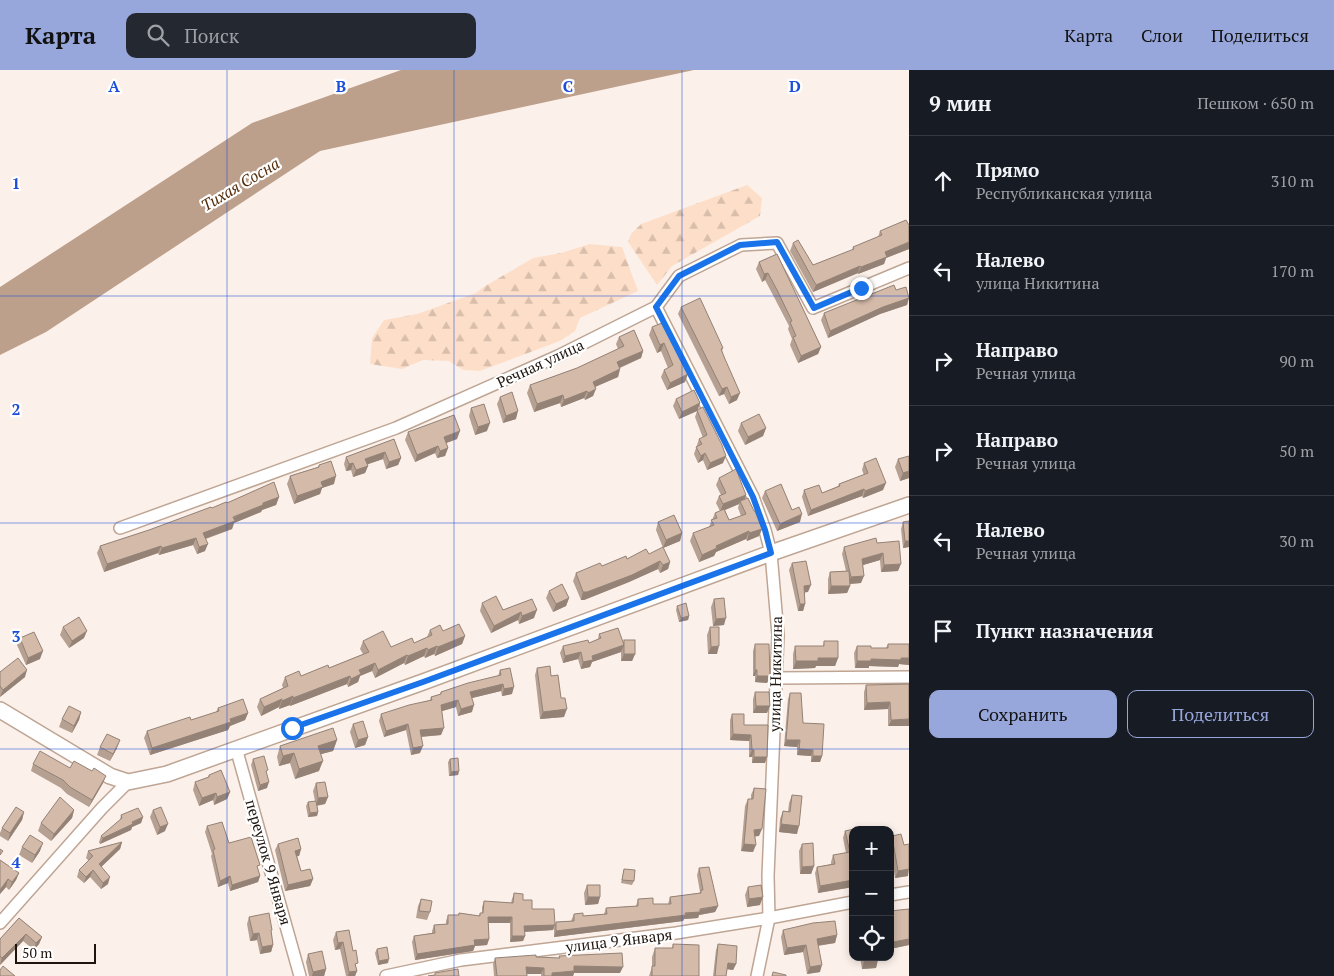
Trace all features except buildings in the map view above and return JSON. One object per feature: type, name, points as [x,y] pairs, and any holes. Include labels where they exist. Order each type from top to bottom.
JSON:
[{"type":"street","name":"Речная улица","points":[[120,528],[396,428],[558,356],[656,307],[679,276],[740,245],[777,242],[814,308],[909,268]]},
{"type":"street","name":"улица Никитина","points":[[656,307],[753,497],[771,553],[778,635],[777,678],[768,876],[769,918],[757,976]]},
{"type":"street","points":[[0,710],[110,776],[128,782],[167,774],[423,682],[771,553],[909,505]]},
{"type":"street","points":[[777,678],[909,677]]},
{"type":"street","name":"переулок 9 Января","points":[[236,748],[300,976]]},
{"type":"street","points":[[0,923],[102,808],[128,782]]},
{"type":"street","points":[[894,894],[909,892]]},
{"type":"street","name":"улица 9 Января","points":[[386,976],[462,960],[676,933],[849,903]]},
{"type":"green space","points":[[747,185],[762,198],[760,216],[672,266],[657,285],[628,242],[631,234],[641,224]]},
{"type":"green space","points":[[590,244],[622,247],[638,291],[580,318],[575,331],[560,341],[480,371],[463,370],[449,361],[423,360],[402,369],[370,364],[372,338],[384,320],[417,314],[476,293],[533,258],[561,253]]},
{"type":"water","name":"Тихая Сосна","points":[[401,70],[694,70],[320,151],[46,332],[0,355],[0,287],[252,123]]},
{"type":"route","points":[[292,728],[423,682],[771,553],[753,497],[656,307],[679,276],[740,245],[777,242],[814,308],[861,288]]}]
